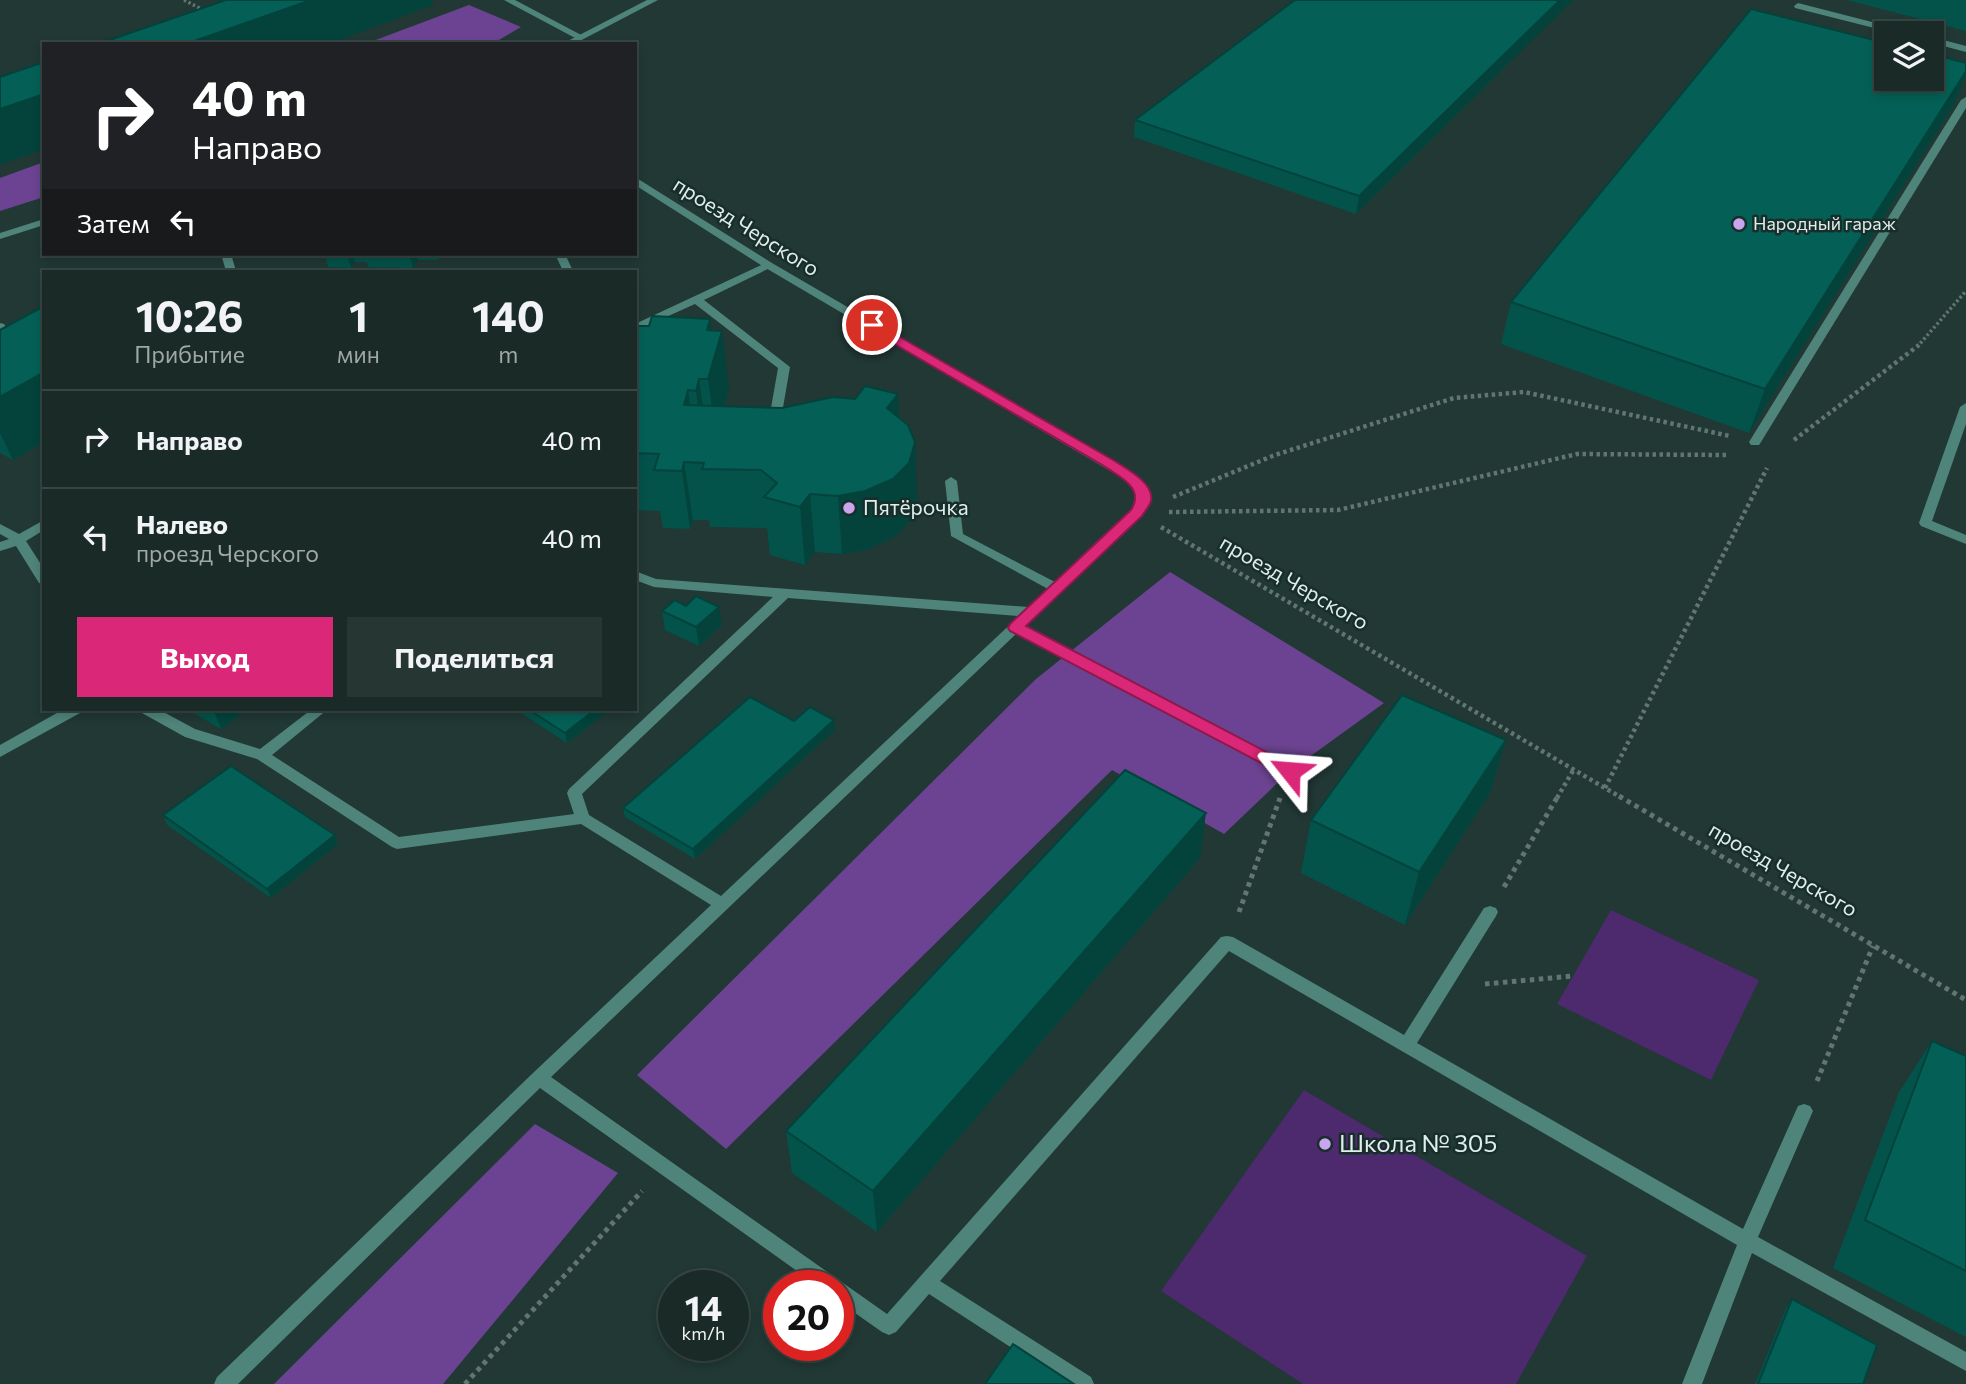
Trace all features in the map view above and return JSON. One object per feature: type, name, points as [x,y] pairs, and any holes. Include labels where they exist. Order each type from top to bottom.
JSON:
[{"type":"street","points":[[508,0],[580,37]]},
{"type":"street","points":[[570,42],[654,0]]},
{"type":"street","points":[[1798,6],[1874,25]]},
{"type":"street","points":[[1944,43],[1966,49]]},
{"type":"street","points":[[1755,442],[1966,100]]},
{"type":"street","name":"проезд Черского","points":[[637,181],[768,265],[1133,479],[1143,494],[1144,502],[1136,513]]},
{"type":"street","points":[[0,236],[42,223]]},
{"type":"street","points":[[637,327],[768,265]]},
{"type":"street","points":[[696,299],[784,367],[773,435]]},
{"type":"street","points":[[1,330],[17,329]]},
{"type":"street","points":[[1966,407],[1925,523],[1966,541]]},
{"type":"street","points":[[951,481],[957,536],[1057,588]]},
{"type":"street","points":[[225,1384],[539,1078],[1136,513]]},
{"type":"street","points":[[0,547],[19,540],[42,524]]},
{"type":"street","points":[[0,527],[19,540],[42,577]]},
{"type":"street","points":[[637,576],[654,583],[1032,612]]},
{"type":"street","points":[[723,905],[583,818],[574,793],[786,592]]},
{"type":"street","points":[[1015,628],[1290,771]]},
{"type":"street","points":[[0,752],[72,711]]},
{"type":"street","points":[[151,711],[190,733],[262,755],[397,843],[583,818]]},
{"type":"street","points":[[262,755],[318,711]]},
{"type":"street","points":[[1407,1045],[1490,912]]},
{"type":"street","points":[[854,1301],[889,1326],[1227,942],[1747,1241],[1966,1362]]},
{"type":"street","points":[[539,1078],[810,1270]]},
{"type":"street","points":[[1692,1384],[1747,1241],[1804,1111]]},
{"type":"street","points":[[927,1283],[1084,1384]]},
{"type":"path","points":[[184,0],[215,16]]},
{"type":"path","points":[[1784,447],[1912,353],[1966,291]]},
{"type":"path","points":[[1136,513],[1275,455],[1454,398],[1524,392],[1755,442]]},
{"type":"path","points":[[1136,513],[1338,510],[1577,454],[1734,455]]},
{"type":"path","points":[[1605,788],[1767,467]]},
{"type":"path","name":"проезд Черского","points":[[1136,513],[1966,1000]]},
{"type":"path","points":[[1490,912],[1574,769]]},
{"type":"path","points":[[1227,942],[1290,771]]},
{"type":"path","points":[[1804,1111],[1873,946]]},
{"type":"path","points":[[1443,988],[1573,976]]},
{"type":"path","points":[[465,1384],[664,1167]]},
{"type":"shaded area","points":[[469,5],[521,27],[495,42],[370,42]]},
{"type":"shaded area","points":[[42,163],[42,198],[0,211],[0,178]]},
{"type":"shaded area","points":[[1170,572],[1384,703],[1290,771],[1224,834],[1112,770],[726,1149],[637,1075],[1036,679]]},
{"type":"shaded area","points":[[1611,910],[1759,980],[1711,1080],[1557,1004]]},
{"type":"shaded area","points":[[1304,1090],[1587,1256],[1516,1384],[1303,1384],[1161,1291]]},
{"type":"shaded area","points":[[535,1124],[618,1173],[443,1384],[274,1384]]},
{"type":"building","points":[[226,0],[311,0],[192,42],[104,42]]},
{"type":"building","points":[[1295,0],[1560,0],[1359,196],[1135,120]]},
{"type":"building","name":"Народный гараж","points":[[1751,9],[1874,40],[1874,91],[1944,91],[1944,57],[1966,63],[1966,71],[1765,389],[1511,302]]},
{"type":"building","points":[[42,63],[42,95],[0,109],[0,77]]},
{"type":"building","points":[[42,307],[42,373],[0,397],[0,330]]},
{"type":"building","points":[[652,316],[710,319],[707,330],[722,331],[708,379],[699,379],[696,391],[688,390],[684,405],[782,408],[833,397],[855,399],[865,386],[898,394],[887,408],[908,425],[915,442],[909,463],[893,479],[865,491],[838,496],[810,494],[800,507],[764,497],[777,483],[761,470],[702,469],[704,463],[684,462],[682,471],[654,470],[659,454],[637,453],[637,326],[649,326]]},
{"type":"building","points":[[696,596],[719,607],[696,627],[662,611],[675,600],[686,606]]},
{"type":"building","points":[[1402,695],[1506,740],[1419,872],[1311,820]]},
{"type":"building","points":[[750,697],[794,721],[810,707],[834,720],[693,849],[623,808]]},
{"type":"building","points":[[531,711],[593,711],[565,733]]},
{"type":"building","points":[[231,766],[335,835],[267,889],[163,815]]},
{"type":"building","points":[[1125,770],[1206,813],[873,1191],[786,1131]]},
{"type":"building","points":[[1932,1041],[1966,1056],[1966,1271],[1865,1220]]},
{"type":"building","points":[[1792,1299],[1877,1345],[1863,1384],[1758,1384]]},
{"type":"building","points":[[1013,1344],[1074,1384],[985,1384]]},
{"type":"place","name":"Народный гараж","points":[[1739,224]]},
{"type":"place","name":"Пятёрочка","points":[[849,508]]},
{"type":"place","name":"Школа № 305","points":[[1325,1144]]},
{"type":"route","points":[[872,325],[1108,463],[1133,479],[1143,494],[1144,502],[1136,513],[1015,628],[1290,771]]}]
